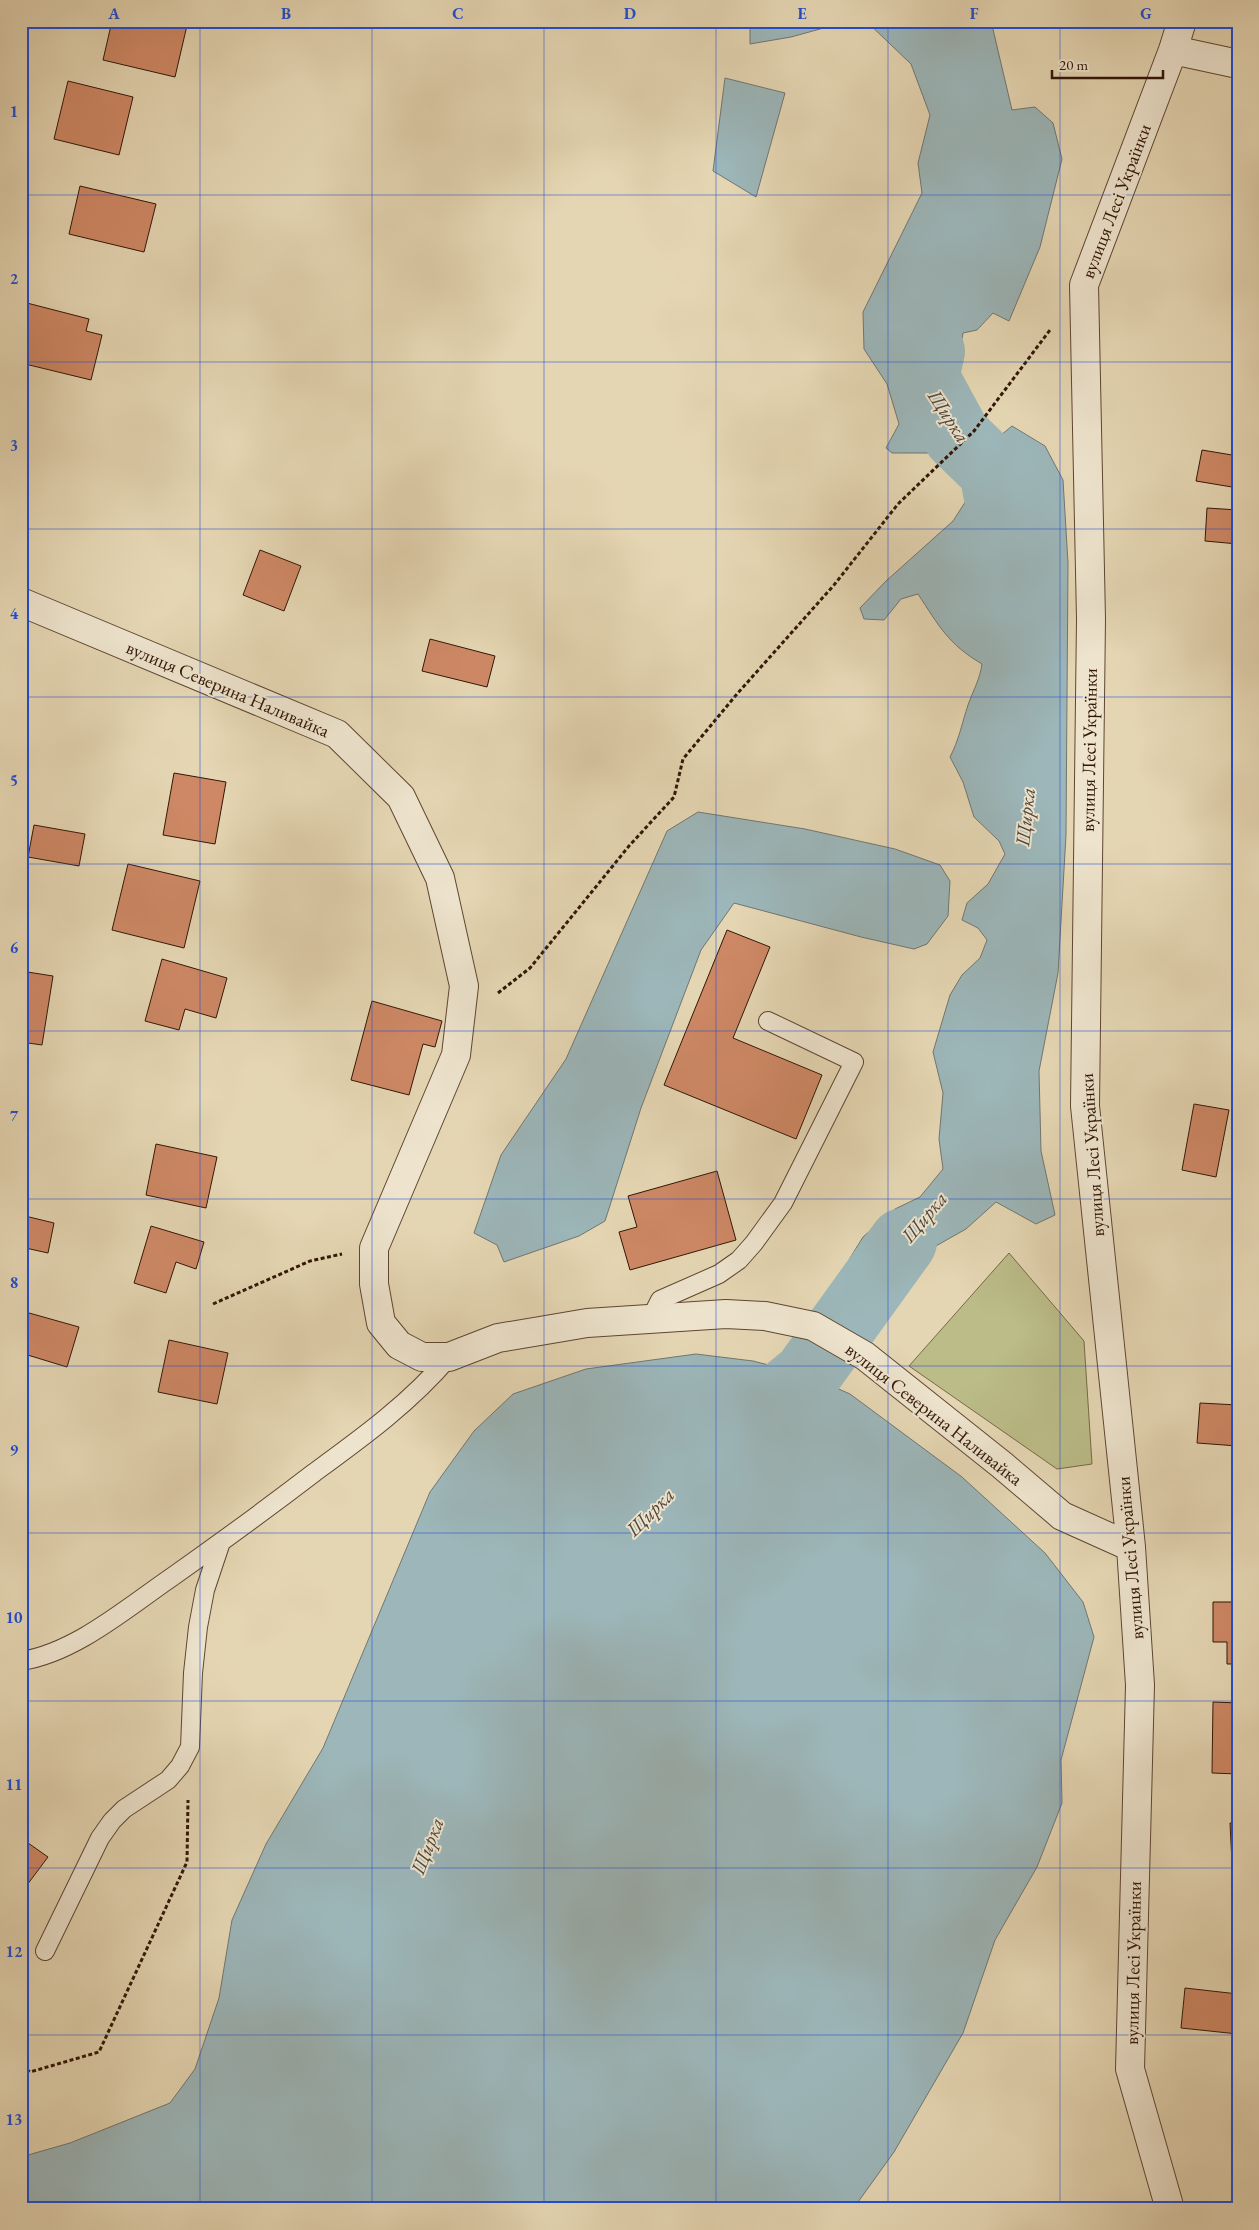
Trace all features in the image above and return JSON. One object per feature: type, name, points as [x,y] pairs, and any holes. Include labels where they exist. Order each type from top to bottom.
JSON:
[{"type":"street","name":"вулиця Лесі Українки","points":[[1170,2209],[1130,2069],[1140,1685],[1131,1547],[1085,1106],[1091,619],[1084,285],[1173,50],[1182,21]]},
{"type":"street","points":[[1173,50],[1238,64]]},
{"type":"street","name":"вулиця Северина Наливайка","points":[[21,602],[337,734],[401,796],[440,878],[464,986],[456,1055],[374,1248],[374,1284],[381,1323],[399,1345],[422,1357],[449,1357],[498,1338],[588,1323],[726,1314],[766,1316],[813,1326],[865,1356],[1002,1465],[1062,1516],[1131,1547]]},
{"type":"lane","points":[[650,1320],[660,1300],[719,1274],[739,1260],[754,1243],[782,1203],[854,1062],[768,1021]]},
{"type":"lane","points":[[21,1661],[46,1655],[90,1633],[221,1542],[402,1406],[432,1377],[449,1357]]},
{"type":"lane","points":[[45,1951],[100,1838],[112,1821],[124,1809],[168,1780],[180,1766],[190,1747],[193,1673],[198,1627],[205,1590],[221,1542]]},
{"type":"path","points":[[460,1022],[530,968],[629,846],[674,797],[683,759],[737,694],[834,585],[898,504],[974,431],[1084,285]]},
{"type":"path","points":[[213,1304],[310,1261],[374,1248]]},
{"type":"path","points":[[21,2066],[30,2072],[99,2052],[187,1862],[190,1747]]},
{"type":"green space","points":[[1009,1253],[1084,1341],[1092,1464],[1057,1469],[909,1366]]},
{"type":"water","points":[[750,21],[849,21],[791,37],[750,44]]},
{"type":"water","points":[[866,21],[991,21],[1012,110],[1035,107],[1053,123],[1062,159],[1040,247],[1009,321],[993,313],[977,330],[963,333],[953,392],[960,413],[957,436],[930,453],[892,453],[886,448],[899,424],[887,384],[864,349],[863,312],[922,193],[918,163],[930,115],[911,64]]},
{"type":"water","points":[[725,78],[785,93],[756,197],[713,171]]},
{"type":"water","points":[[1012,426],[1045,446],[1063,480],[1068,563],[1066,835],[1058,973],[1039,1071],[1041,1151],[1055,1215],[1036,1224],[996,1202],[966,1229],[904,1264],[881,1313],[848,1318],[845,1284],[850,1258],[863,1237],[895,1209],[920,1197],[943,1169],[939,1139],[943,1093],[933,1052],[950,995],[962,975],[980,958],[987,940],[978,928],[962,920],[967,903],[988,884],[1005,854],[999,841],[974,817],[963,782],[950,757],[982,664],[952,642],[918,594],[901,599],[884,620],[864,619],[860,608],[886,581],[953,521],[971,493],[977,455]]},
{"type":"water","points":[[698,812],[805,829],[895,849],[940,865],[950,881],[948,916],[927,944],[914,949],[734,903],[701,950],[641,1108],[605,1221],[579,1236],[504,1262],[497,1245],[474,1233],[501,1155],[566,1059],[667,831]]},
{"type":"water","points":[[696,1354],[753,1361],[807,1375],[850,1394],[962,1477],[1045,1553],[1083,1602],[1094,1637],[1061,1760],[1062,1803],[1037,1867],[995,1940],[963,2033],[894,2152],[853,2209],[21,2209],[21,2157],[70,2143],[170,2103],[195,2069],[219,1998],[232,1920],[266,1844],[323,1748],[430,1492],[474,1431],[513,1394],[586,1369]]},
{"type":"building","points":[[112,21],[188,21],[175,77],[103,60]]},
{"type":"building","points":[[68,81],[133,97],[119,155],[54,139]]},
{"type":"building","points":[[80,186],[156,204],[144,252],[69,234]]},
{"type":"building","points":[[27,303],[89,319],[86,331],[102,335],[91,380],[21,363],[21,327]]},
{"type":"building","points":[[1202,450],[1238,456],[1238,488],[1196,481]]},
{"type":"building","points":[[1207,508],[1238,510],[1238,544],[1205,541]]},
{"type":"building","points":[[260,550],[301,566],[284,611],[243,595]]},
{"type":"building","points":[[430,639],[495,656],[487,687],[422,671]]},
{"type":"building","points":[[174,773],[226,782],[215,844],[163,835]]},
{"type":"building","points":[[34,825],[85,834],[79,866],[28,857]]},
{"type":"building","points":[[128,864],[200,881],[184,948],[112,930]]},
{"type":"building","points":[[727,930],[770,947],[733,1038],[822,1075],[796,1139],[664,1085]]},
{"type":"building","points":[[162,959],[227,978],[216,1018],[185,1009],[179,1030],[145,1021]]},
{"type":"building","points":[[21,971],[53,976],[42,1045],[21,1042]]},
{"type":"building","points":[[372,1001],[442,1021],[435,1047],[423,1044],[409,1095],[351,1080]]},
{"type":"building","points":[[1194,1104],[1229,1110],[1216,1177],[1182,1170]]},
{"type":"building","points":[[156,1144],[217,1157],[206,1208],[146,1195]]},
{"type":"building","points":[[717,1171],[736,1240],[630,1270],[619,1232],[637,1227],[628,1196]]},
{"type":"building","points":[[21,1215],[54,1223],[48,1253],[21,1247]]},
{"type":"building","points":[[151,1226],[204,1242],[196,1269],[176,1262],[166,1293],[134,1283]]},
{"type":"building","points":[[22,1311],[79,1327],[67,1367],[21,1353]]},
{"type":"building","points":[[169,1340],[228,1353],[217,1404],[158,1392]]},
{"type":"building","points":[[1200,1403],[1238,1405],[1238,1446],[1197,1443]]},
{"type":"building","points":[[1213,1602],[1238,1602],[1238,1664],[1227,1664],[1227,1642],[1213,1642]]},
{"type":"building","points":[[1213,1702],[1238,1703],[1238,1774],[1212,1773]]},
{"type":"building","points":[[1230,1823],[1238,1823],[1238,1882],[1233,1883]]},
{"type":"building","points":[[21,1838],[48,1857],[21,1893]]},
{"type":"building","points":[[1185,1988],[1238,1994],[1238,2034],[1181,2028]]},
{"type":"waterway","name":"Щирка","points":[[931,351],[925,377],[957,436],[993,471],[1006,540]]},
{"type":"waterway","name":"Щирка","points":[[734,1435],[807,1375],[903,1242]]}]
